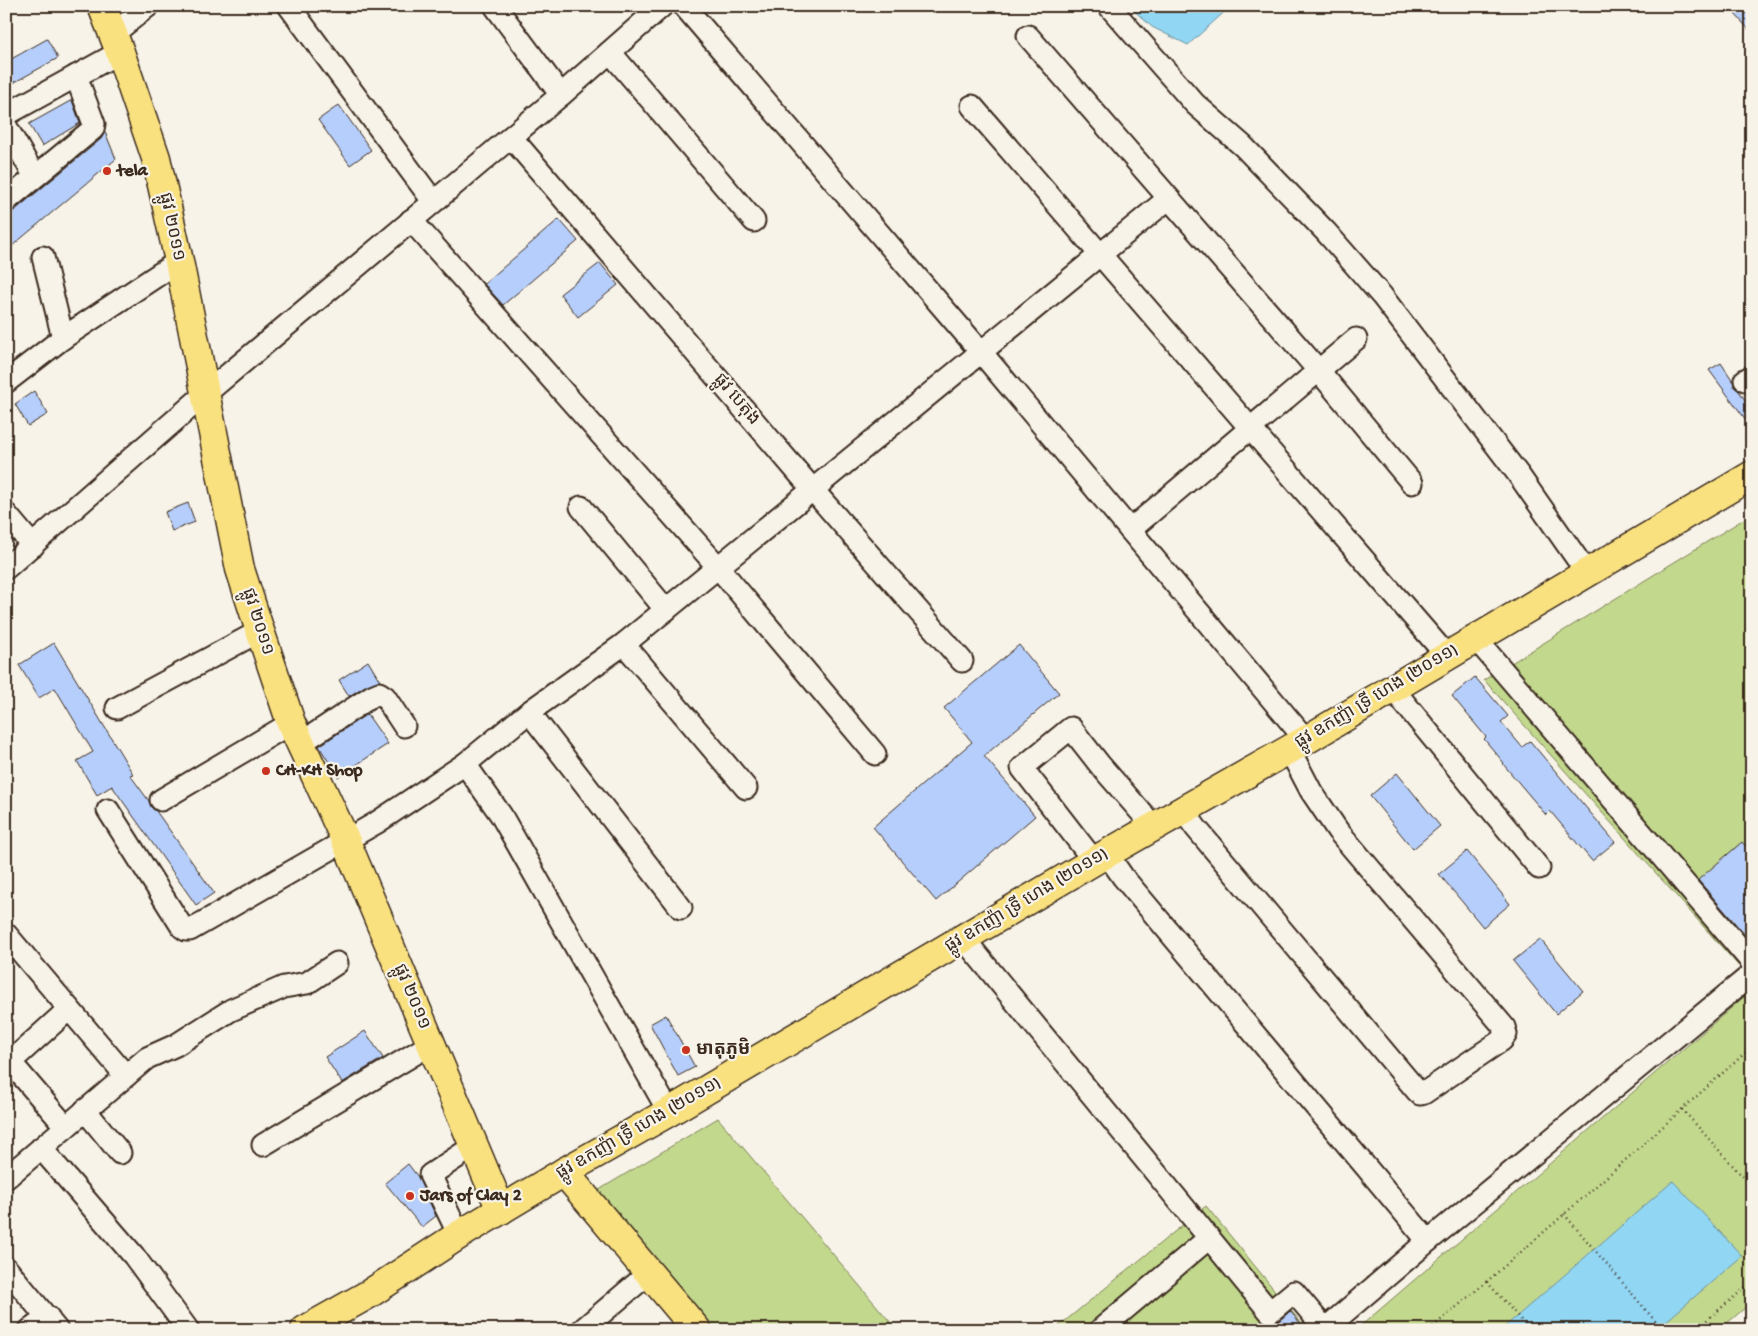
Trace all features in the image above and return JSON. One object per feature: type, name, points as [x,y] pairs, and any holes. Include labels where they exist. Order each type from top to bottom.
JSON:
[{"type":"main road","name":"ផ្លូវ ២០១១","points":[[102,6],[117,43],[156,158],[179,261],[240,569],[260,631],[296,733],[344,840],[501,1210]]},
{"type":"main road","name":"ផ្លូវ ឧកញ៉ា ទ្រី ហេង (២០១១)","points":[[305,1330],[369,1294],[459,1235],[564,1172],[1100,857],[1393,689],[1752,475]]},
{"type":"main road","points":[[564,1172],[697,1330]]},
{"type":"street","points":[[35,177],[7,120],[76,76],[117,43],[148,6]]},
{"type":"street","points":[[289,6],[433,201]]},
{"type":"street","points":[[495,6],[561,95]]},
{"type":"street","points":[[6,568],[205,394],[561,95],[662,6]]},
{"type":"street","points":[[684,6],[981,352],[1130,530],[1298,744],[1312,791],[1338,831],[1504,1027],[1506,1034],[1502,1040],[1424,1094],[1420,1094],[1183,810]]},
{"type":"street","points":[[1109,6],[1195,104],[1249,152],[1326,232],[1382,296],[1518,474],[1587,573]]},
{"type":"street","points":[[1028,36],[1318,371],[1412,483]]},
{"type":"street","points":[[610,52],[754,221]]},
{"type":"street","points":[[6,201],[93,129],[94,126],[76,76]]},
{"type":"street","points":[[972,106],[1447,656]]},
{"type":"street","name":"ផ្លូវ បេតុង","points":[[511,137],[962,661]]},
{"type":"street","points":[[108,810],[182,927],[188,930],[376,823],[465,764],[529,712],[624,644],[1168,200]]},
{"type":"street","points":[[411,220],[718,567],[875,754]]},
{"type":"street","points":[[43,257],[62,338]]},
{"type":"street","points":[[6,382],[62,338],[179,261]]},
{"type":"street","points":[[1130,530],[1356,339]]},
{"type":"street","points":[[581,507],[666,610]]},
{"type":"street","points":[[6,514],[33,546]]},
{"type":"street","points":[[116,708],[260,631]]},
{"type":"street","points":[[1476,639],[1752,964]]},
{"type":"street","points":[[624,644],[746,788]]},
{"type":"street","points":[[1393,689],[1539,868]]},
{"type":"street","points":[[161,800],[372,696],[379,694],[385,697],[404,726]]},
{"type":"street","points":[[529,712],[681,908]]},
{"type":"street","points":[[1154,827],[1126,796],[1071,728],[1022,768],[1075,836],[1123,877],[1428,1241]]},
{"type":"street","points":[[465,764],[500,815],[669,1112]]},
{"type":"street","points":[[6,934],[126,1076]]},
{"type":"street","points":[[964,938],[1270,1312],[1294,1292],[1325,1330],[1428,1241],[1752,974]]},
{"type":"street","points":[[6,1178],[147,1058],[176,1045],[231,1010],[284,987],[307,982],[337,963]]},
{"type":"street","points":[[66,1127],[8,1062],[69,1009]]},
{"type":"street","points":[[263,1145],[431,1044]]},
{"type":"street","points":[[85,1110],[120,1153]]},
{"type":"street","points":[[459,1235],[430,1175],[474,1146]]},
{"type":"street","points":[[42,1148],[134,1256],[188,1330]]},
{"type":"street","points":[[1100,1330],[1209,1238]]},
{"type":"street","points":[[8,1272],[52,1323],[30,1330]]},
{"type":"street","points":[[582,1330],[649,1273]]},
{"type":"path","points":[[1429,1330],[1487,1282],[1752,1047]]},
{"type":"path","points":[[1682,1109],[1752,1187]]},
{"type":"path","points":[[1564,1214],[1662,1330]]},
{"type":"path","points":[[1487,1282],[1530,1330]]},
{"type":"path","points":[[1695,1330],[1752,1282]]},
{"type":"green space","points":[[1752,514],[1752,981],[1484,680]]},
{"type":"green space","points":[[1752,990],[1752,1302],[1719,1330],[1356,1330]]},
{"type":"green space","points":[[718,1118],[897,1330],[709,1330],[594,1193]]},
{"type":"green space","points":[[1206,1206],[1307,1330],[1054,1330]]},
{"type":"water","points":[[1129,6],[1231,6],[1188,45],[1152,27]]},
{"type":"water","points":[[1673,1181],[1742,1256],[1656,1330],[1501,1330]]},
{"type":"building","points":[[1744,6],[1752,6],[1752,33],[1735,14]]},
{"type":"building","points":[[47,39],[58,58],[6,87],[6,62]]},
{"type":"building","points":[[72,100],[80,123],[42,146],[29,124]]},
{"type":"building","points":[[339,105],[371,150],[350,165],[318,120]]},
{"type":"building","points":[[105,132],[116,159],[6,251],[6,213],[14,211],[101,139]]},
{"type":"building","points":[[559,219],[578,241],[503,305],[484,284]]},
{"type":"building","points":[[600,263],[618,285],[578,317],[560,294]]},
{"type":"building","points":[[1721,363],[1733,381],[1734,387],[1752,410],[1752,428],[1709,370]]},
{"type":"building","points":[[34,391],[48,414],[28,426],[15,404]]},
{"type":"building","points":[[188,503],[195,522],[172,531],[165,512]]},
{"type":"building","points":[[54,643],[133,774],[130,775],[214,893],[196,905],[112,786],[97,795],[77,761],[93,752],[55,688],[39,698],[19,665]]},
{"type":"building","points":[[1019,645],[1059,693],[984,756],[1035,816],[936,901],[873,827],[972,742],[944,708]]},
{"type":"building","points":[[368,661],[380,681],[367,685],[349,696],[339,680]]},
{"type":"building","points":[[1475,677],[1508,716],[1501,722],[1522,747],[1530,741],[1615,842],[1592,861],[1550,811],[1546,815],[1503,764],[1484,739],[1486,737],[1452,696]]},
{"type":"building","points":[[367,714],[388,744],[338,777],[319,746]]},
{"type":"building","points":[[1397,773],[1440,826],[1413,849],[1370,796]]},
{"type":"building","points":[[1742,842],[1752,853],[1752,943],[1698,880]]},
{"type":"building","points":[[1467,851],[1510,904],[1483,927],[1439,874]]},
{"type":"building","points":[[1540,939],[1583,991],[1556,1014],[1513,961]]},
{"type":"building","points":[[666,1015],[695,1067],[678,1076],[650,1024]]},
{"type":"building","points":[[365,1031],[383,1058],[342,1083],[325,1057]]},
{"type":"building","points":[[408,1164],[418,1177],[436,1216],[422,1227],[385,1183]]},
{"type":"building","points":[[1290,1311],[1306,1330],[1259,1330],[1266,1324],[1278,1322]]},
{"type":"place","name":"tela","points":[[107,171]]},
{"type":"place","name":"CH-KH Shop","points":[[266,771]]},
{"type":"place","name":"មាតុភូមិ","points":[[686,1050]]},
{"type":"place","name":"Jars of Clay 2","points":[[410,1196]]}]
